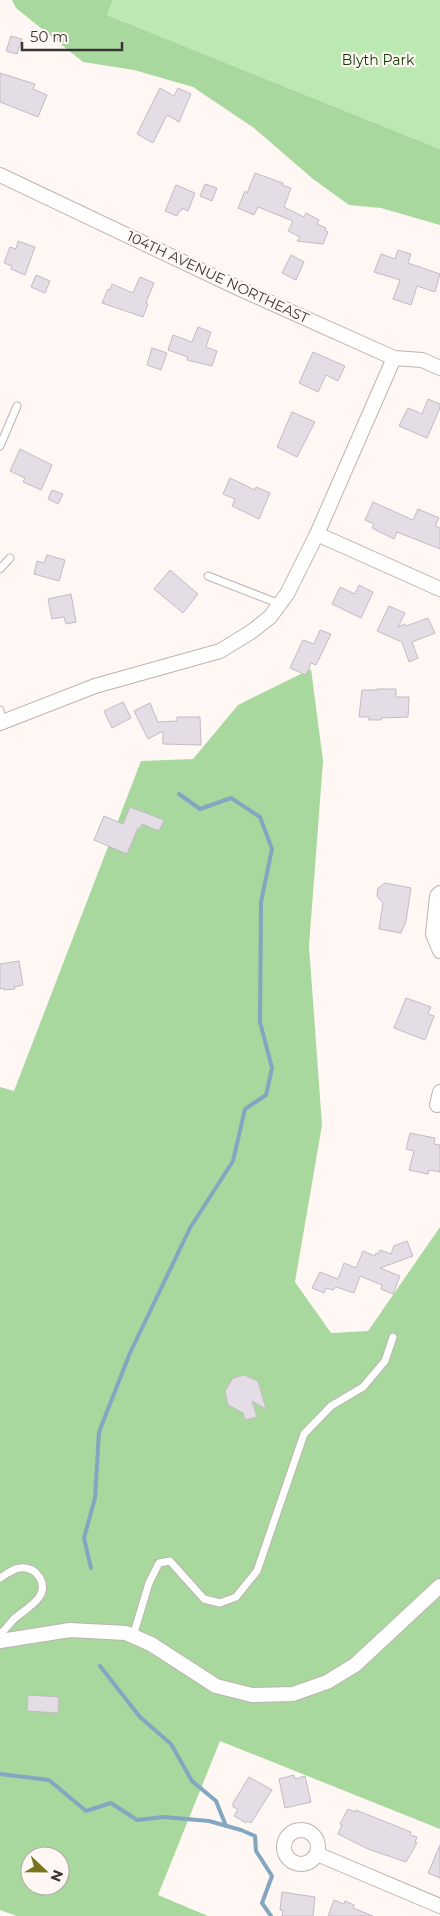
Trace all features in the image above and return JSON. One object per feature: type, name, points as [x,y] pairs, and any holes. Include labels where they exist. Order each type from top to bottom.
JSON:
[{"type":"street","name":"104TH AVENUE NORTHEAST","points":[[0,176],[238,288],[394,358],[422,360],[440,368]]},
{"type":"street","points":[[1,719],[96,686],[220,651],[251,632],[270,617],[287,594],[317,534],[394,358]]},
{"type":"street","points":[[317,534],[440,589]]},
{"type":"street","points":[[440,893],[437,896],[433,934],[440,951]]},
{"type":"street","points":[[0,1642],[70,1630],[126,1633],[151,1644],[216,1686],[252,1695],[293,1694],[327,1682],[355,1665],[440,1586]]},
{"type":"street","points":[[317,1854],[440,1906]]},
{"type":"lane","points":[[0,446],[17,406]]},
{"type":"lane","points":[[0,569],[10,558]]},
{"type":"lane","points":[[208,576],[280,604]]},
{"type":"lane","points":[[132,1636],[149,1583],[159,1563],[170,1561],[204,1599],[220,1603],[236,1597],[258,1571],[304,1434],[331,1406],[363,1387],[385,1361],[393,1337]]},
{"type":"lane","points":[[0,1578],[15,1568],[26,1567],[36,1572],[42,1582],[42,1594],[32,1608],[14,1619],[0,1635]]},
{"type":"green space","points":[[12,0],[113,0],[107,15],[440,149],[440,225],[381,208],[349,205],[313,179],[254,128],[193,87],[134,70],[83,62],[16,8]]},
{"type":"green space","name":"Blyth Park","points":[[113,0],[440,0],[440,149],[107,15]]},
{"type":"green space","points":[[311,669],[323,761],[309,946],[322,1125],[295,1282],[331,1333],[368,1331],[440,1227],[440,1829],[220,1741],[158,1895],[208,1916],[17,1916],[0,1910],[0,1087],[14,1091],[141,761],[193,759],[238,705]]},
{"type":"building","points":[[11,36],[22,39],[17,54],[6,51]]},
{"type":"building","points":[[0,73],[35,84],[33,89],[47,95],[38,117],[0,102]]},
{"type":"building","points":[[160,88],[174,96],[178,88],[191,94],[179,122],[167,115],[153,143],[137,134]]},
{"type":"building","points":[[255,173],[283,183],[282,185],[291,188],[284,207],[304,217],[306,213],[319,220],[317,224],[326,228],[325,230],[328,232],[323,244],[297,241],[300,237],[288,231],[293,221],[258,207],[254,215],[238,208],[245,191],[247,193]]},
{"type":"building","points":[[205,184],[217,188],[212,201],[200,196]]},
{"type":"building","points":[[176,185],[195,193],[188,211],[182,208],[177,216],[165,211]]},
{"type":"building","points":[[18,241],[35,247],[25,275],[11,269],[12,266],[4,263],[10,247],[16,249]]},
{"type":"building","points":[[398,250],[411,254],[408,263],[440,274],[435,292],[417,286],[411,305],[393,299],[400,280],[374,272],[381,254],[395,259]]},
{"type":"building","points":[[291,255],[304,262],[296,280],[282,273]]},
{"type":"building","points":[[36,275],[50,281],[45,293],[31,287]]},
{"type":"building","points":[[140,277],[154,283],[143,317],[102,303],[112,284],[133,293]]},
{"type":"building","points":[[198,327],[211,332],[206,347],[217,351],[212,366],[187,360],[188,357],[168,350],[173,335],[192,342]]},
{"type":"building","points":[[152,348],[167,353],[161,370],[147,365]]},
{"type":"building","points":[[313,352],[345,366],[338,381],[326,375],[318,392],[299,383]]},
{"type":"building","points":[[428,399],[440,404],[440,408],[427,438],[399,426],[408,408],[422,414]]},
{"type":"building","points":[[292,412],[315,422],[297,457],[277,447]]},
{"type":"building","points":[[20,449],[52,465],[41,490],[23,482],[25,478],[10,471]]},
{"type":"building","points":[[230,478],[255,490],[256,487],[270,493],[259,519],[232,506],[235,499],[223,494]]},
{"type":"building","points":[[52,490],[63,494],[58,504],[48,499]]},
{"type":"building","points":[[373,502],[413,520],[418,509],[439,518],[435,526],[440,528],[440,549],[397,532],[394,539],[372,528],[374,524],[365,520]]},
{"type":"building","points":[[47,555],[65,560],[59,581],[34,574],[37,561],[44,563]]},
{"type":"building","points":[[170,570],[198,594],[183,613],[154,589]]},
{"type":"building","points":[[359,585],[373,592],[361,618],[332,604],[340,587],[355,594]]},
{"type":"building","points":[[71,594],[76,622],[66,624],[64,617],[52,619],[48,599]]},
{"type":"building","points":[[389,606],[405,613],[398,627],[428,618],[435,633],[412,642],[418,658],[409,662],[402,642],[377,631]]},
{"type":"building","points":[[320,630],[331,634],[316,665],[311,663],[306,675],[290,668],[303,640],[314,644]]},
{"type":"building","points":[[396,689],[396,697],[409,697],[408,717],[369,720],[369,717],[359,717],[362,690]]},
{"type":"building","points":[[123,702],[131,718],[112,728],[104,711]]},
{"type":"building","points":[[150,703],[158,722],[177,721],[177,717],[200,717],[201,745],[163,744],[163,731],[148,739],[134,711]]},
{"type":"building","points":[[130,807],[164,820],[159,831],[142,824],[138,828],[127,854],[94,840],[104,816],[123,824]]},
{"type":"building","points":[[385,883],[411,888],[406,921],[401,933],[379,929],[383,903],[377,896],[378,888]]},
{"type":"building","points":[[19,961],[23,985],[14,987],[15,989],[0,989],[0,964]]},
{"type":"building","points":[[406,998],[431,1007],[428,1014],[434,1016],[425,1040],[394,1028]]},
{"type":"building","points":[[410,1133],[435,1138],[434,1144],[440,1145],[440,1172],[429,1170],[428,1174],[409,1170],[414,1151],[406,1149]]},
{"type":"building","points":[[407,1241],[413,1256],[380,1268],[400,1276],[393,1294],[381,1289],[382,1285],[360,1276],[354,1293],[336,1287],[333,1290],[326,1288],[324,1293],[312,1288],[320,1272],[338,1279],[344,1263],[356,1268],[363,1251],[375,1256],[380,1250],[391,1254],[394,1246]]},
{"type":"building","points":[[244,1375],[258,1381],[266,1409],[252,1401],[257,1417],[245,1420],[243,1413],[228,1405],[225,1391],[233,1378]]},
{"type":"building","points":[[28,1695],[59,1697],[58,1713],[27,1711]]},
{"type":"building","points":[[294,1775],[295,1779],[305,1776],[311,1802],[285,1808],[279,1779]]},
{"type":"building","points":[[249,1777],[272,1790],[251,1823],[247,1821],[246,1823],[234,1816],[238,1809],[233,1807],[233,1803]]},
{"type":"building","points":[[348,1809],[355,1812],[356,1810],[411,1832],[410,1835],[417,1837],[415,1842],[417,1843],[406,1862],[368,1849],[338,1834],[342,1825],[340,1824]]},
{"type":"building","points":[[440,1845],[440,1878],[428,1873]]},
{"type":"building","points":[[282,1892],[315,1897],[313,1916],[282,1916],[283,1910],[280,1910]]},
{"type":"building","points":[[334,1900],[344,1904],[345,1901],[354,1905],[353,1908],[373,1916],[328,1916]]},
{"type":"waterway","points":[[91,1568],[84,1538],[95,1498],[99,1432],[130,1353],[190,1228],[233,1161],[245,1109],[266,1095],[272,1068],[260,1022],[261,902],[272,849],[260,817],[231,798],[200,809],[179,794]]},
{"type":"waterway","points":[[100,1666],[140,1717],[171,1744],[192,1781],[216,1801],[226,1826]]},
{"type":"waterway","points":[[0,1774],[49,1780],[86,1811],[111,1803],[137,1820],[164,1817],[209,1821],[255,1836],[256,1851],[272,1876],[262,1903],[271,1916]]}]
